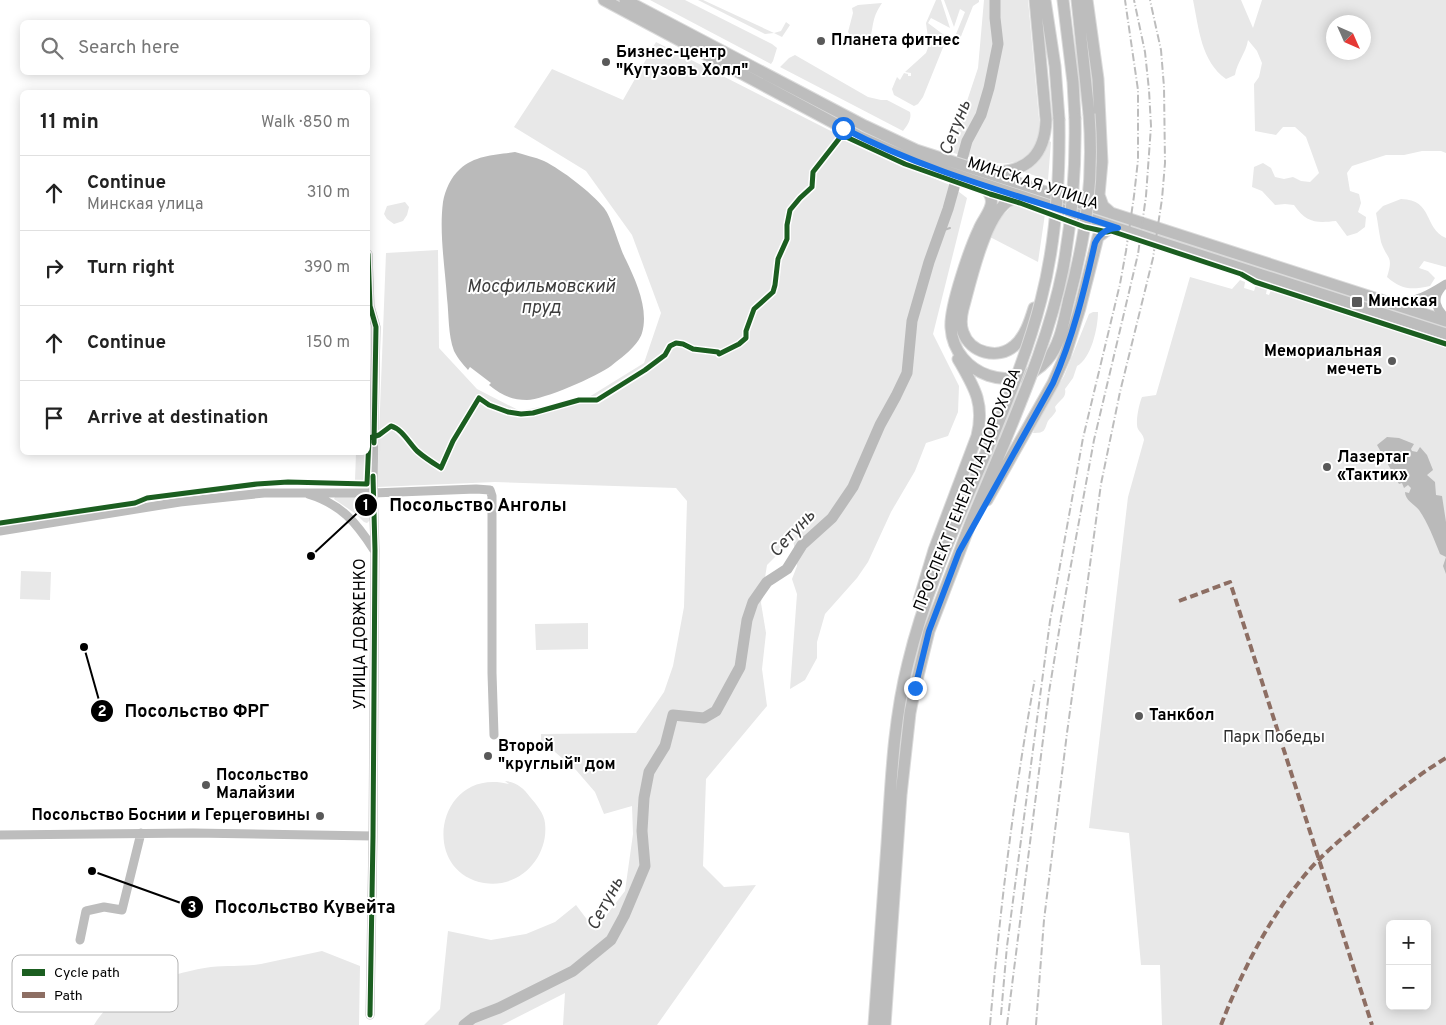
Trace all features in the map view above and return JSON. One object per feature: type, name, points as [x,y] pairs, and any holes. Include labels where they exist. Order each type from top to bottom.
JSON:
[{"type":"main road","name":"МИНСКАЯ УЛИЦА","points":[[604,0],[860,137],[934,169],[1446,334]]},
{"type":"main road","name":"МИНСКАЯ УЛИЦА","points":[[625,0],[865,126],[916,150],[1446,319]]},
{"type":"main road","points":[[983,172],[1002,172],[1026,164],[1038,152],[1045,134],[1046,120],[1035,0]]},
{"type":"main road","name":"ПРОСПЕКТ ГЕНЕРАЛА ДОРОХОВА","points":[[874,1025],[890,792],[898,709],[910,655],[941,559],[993,436],[1033,329],[1047,274],[1057,200],[1059,119],[1055,66],[1045,0]]},
{"type":"main road","name":"ПРОСПЕКТ ГЕНЕРАЛА ДОРОХОВА","points":[[885,1025],[910,713],[929,631],[1038,357],[1062,270],[1075,175],[1073,82],[1063,0]]},
{"type":"main road","points":[[951,328],[955,345],[968,364],[986,376],[1008,379],[1029,374],[1047,360],[1055,348],[1064,320],[1080,254],[1090,198],[1092,161],[1089,114],[1077,0]]},
{"type":"main road","points":[[1087,0],[1098,79],[1102,162],[1099,195],[1103,206],[1113,214]]},
{"type":"main road","points":[[910,655],[915,617],[924,580],[980,424],[981,415],[978,400],[956,356],[952,343],[951,328],[953,309],[974,241],[992,202],[990,194],[979,184]]},
{"type":"main road","points":[[1024,197],[1010,200],[1001,208],[986,234],[961,320],[965,336],[972,345],[982,351],[993,353],[1004,352],[1018,342],[1025,331],[1047,274]]},
{"type":"main road","points":[[959,552],[1053,383],[1061,365],[1075,325],[1098,238],[1110,228],[1118,228]]},
{"type":"street","points":[[1388,302],[1405,302],[1423,298],[1446,284]]},
{"type":"street","points":[[1446,284],[1438,291],[1436,302],[1437,308],[1446,319]]},
{"type":"street","name":"УЛИЦА ДОВЖЕНКО","points":[[370,306],[376,327],[373,492],[375,550],[370,1016]]},
{"type":"street","points":[[0,531],[180,502],[264,492],[373,492],[476,488],[490,490],[492,496],[494,735]]},
{"type":"street","points":[[297,492],[328,502],[341,510],[353,520],[375,550]]},
{"type":"street","points":[[80,940],[86,911],[104,907],[122,910],[141,833]]},
{"type":"street","points":[[0,835],[141,833],[373,836]]},
{"type":"green space","points":[[650,0],[685,0],[772,44],[777,48],[773,61],[771,64]]},
{"type":"green space","points":[[698,0],[703,0],[774,33],[765,34]]},
{"type":"green space","points":[[936,0],[941,0],[950,28],[931,18],[928,23],[944,35],[946,40],[923,97],[914,106],[894,95],[892,89],[897,77],[900,80],[904,73],[911,76],[911,73],[905,72],[926,53],[929,45],[926,23]]},
{"type":"green space","points":[[944,0],[979,0],[973,6],[958,44],[954,39],[965,12],[960,9],[954,27]]},
{"type":"green space","points":[[984,0],[1028,0],[1040,129],[1036,145],[1028,156],[1017,162],[1005,163],[977,160],[950,152],[978,68]]},
{"type":"green space","points":[[1193,0],[1241,0],[1253,28],[1262,0],[1446,0],[1446,153],[1441,151],[1422,151],[1404,155],[1386,155],[1352,166],[1347,173],[1350,191],[1359,194],[1361,203],[1358,212],[1366,217],[1365,227],[1357,233],[1347,236],[1336,221],[1317,222],[1307,218],[1294,205],[1275,205],[1262,191],[1252,187],[1254,167],[1263,163],[1271,168],[1275,177],[1284,179],[1293,177],[1301,181],[1310,182],[1319,173],[1306,137],[1295,127],[1283,127],[1276,135],[1255,131],[1254,84],[1259,77],[1262,63],[1257,51],[1248,40],[1235,75],[1226,79],[1211,63],[1199,33]]},
{"type":"green space","points":[[882,3],[875,17],[870,40],[865,43],[850,35],[848,32],[853,13],[852,8],[858,5]]},
{"type":"green space","points":[[786,22],[790,25],[782,37],[774,33],[781,31]]},
{"type":"green space","points":[[656,42],[882,157],[950,185],[967,198],[933,334],[959,386],[958,412],[948,436],[926,443],[915,471],[891,512],[868,562],[857,578],[825,614],[817,642],[817,658],[805,680],[790,689],[797,594],[792,579],[797,566],[793,539],[767,565],[761,603],[766,633],[762,669],[767,706],[706,779],[703,866],[724,887],[756,885],[657,1025],[563,1025],[565,993],[502,1025],[424,1025],[440,1009],[448,931],[491,940],[526,934],[555,922],[576,905],[595,930],[625,891],[633,834],[632,806],[604,814],[595,792],[576,770],[541,740],[541,734],[636,733],[664,692],[673,666],[684,607],[687,501],[676,488],[495,482],[377,487],[386,253],[438,250],[439,348],[477,389],[520,411],[589,397],[644,363],[661,313],[632,235],[586,171],[514,127],[552,69],[623,100]]},
{"type":"green space","points":[[795,55],[868,97],[887,100],[910,112],[908,125],[903,131],[780,67]]},
{"type":"green space","points":[[1049,141],[1051,142],[1048,180],[1024,172],[1032,166]]},
{"type":"green space","points":[[1401,199],[1419,204],[1424,209],[1434,228],[1446,238],[1446,267],[1424,261],[1419,268],[1428,271],[1435,278],[1430,286],[1417,288],[1402,287],[1387,277],[1390,261],[1381,242],[1376,213],[1383,206]]},
{"type":"green space","points":[[405,202],[409,207],[403,221],[394,224],[387,219],[384,214],[387,206]]},
{"type":"green space","points":[[1014,204],[1045,214],[1038,262],[990,237],[1002,216]]},
{"type":"green space","name":"Парк Победы","points":[[1190,277],[1232,289],[1240,280],[1245,282],[1244,288],[1254,291],[1256,285],[1267,289],[1266,294],[1269,295],[1271,290],[1446,347],[1446,1025],[1162,1025],[1160,965],[1141,965],[1129,833],[1089,828],[1128,497],[1144,440],[1137,426],[1142,397],[1156,395]]},
{"type":"green space","points":[[1098,312],[1098,319],[1090,350],[1077,366],[1073,378],[1065,389],[1064,397],[1055,407],[1056,411],[1044,430],[1033,433],[1036,423],[1064,376],[1089,314]]},
{"type":"green space","points":[[356,455],[367,455],[367,480],[355,480]]},
{"type":"green space","points":[[335,497],[365,497],[370,502],[370,520],[367,523],[364,522],[334,499]]},
{"type":"green space","points":[[21,571],[51,572],[50,600],[20,599]]},
{"type":"green space","points":[[588,623],[588,649],[536,650],[535,624]]},
{"type":"green space","points":[[505,781],[522,788],[537,806],[544,819],[545,836],[537,859],[520,876],[497,884],[484,883],[463,875],[450,860],[444,842],[445,822],[452,804],[465,790],[485,783],[509,784]]},
{"type":"green space","points":[[322,951],[360,966],[359,1025],[94,1025],[104,1012],[178,1012],[178,974],[217,966],[255,965]]},
{"type":"water","name":"Мосфильмовский пруд","points":[[515,152],[541,160],[559,170],[584,188],[604,208],[634,277],[644,314],[642,333],[637,343],[611,366],[595,376],[570,387],[527,400],[512,398],[498,392],[489,385],[491,383],[470,367],[468,370],[454,351],[450,332],[442,238],[444,197],[449,184],[457,172],[466,164],[479,158]]},
{"type":"water","points":[[1387,437],[1399,438],[1414,444],[1411,449],[1412,451],[1417,452],[1420,447],[1427,455],[1433,470],[1427,475],[1435,482],[1436,495],[1442,496],[1446,522],[1446,557],[1440,554],[1419,510],[1406,497],[1405,492],[1409,493],[1411,488],[1408,485],[1404,488],[1402,483],[1399,484],[1377,445]]},
{"type":"water","points":[[1446,557],[1446,574],[1443,566]]},
{"type":"waterway","name":"Сетунь","points":[[464,1025],[473,1018],[499,1008],[573,971],[611,940],[624,916],[645,866],[642,831],[644,798],[649,772],[665,746],[673,715],[704,718],[716,711],[740,667],[747,620],[753,602],[767,582],[787,569],[802,545],[832,518],[853,487],[880,425],[907,373],[912,321],[929,262],[948,209],[967,141],[981,115],[989,88],[998,44],[995,0]]},
{"type":"waterway","points":[[941,231],[950,228]]},
{"type":"railway","points":[[1001,1015],[1007,946],[1050,621],[1083,438],[1120,284],[1134,196],[1138,160],[1138,90],[1125,0]]},
{"type":"railway","points":[[1007,1025],[1049,692],[1061,619],[1094,440],[1138,254],[1146,196],[1151,126],[1149,90],[1145,52],[1134,0]]},
{"type":"railway","points":[[1036,1025],[1044,920],[1101,484],[1120,392],[1153,258],[1162,199],[1165,163],[1164,87],[1161,50],[1150,0]]},
{"type":"railway","points":[[990,1025],[1008,851],[1035,678]]},
{"type":"marked path","points":[[1179,601],[1230,582],[1372,1025]]},
{"type":"marked path","points":[[1221,1025],[1237,986],[1256,948],[1304,876],[1327,852],[1375,810],[1410,782],[1446,758]]},
{"type":"cycle path","points":[[370,438],[379,435],[391,426],[402,433],[420,454],[441,468],[453,441],[479,398],[489,405],[508,412],[521,414],[533,413],[579,400],[597,400],[645,370],[665,355],[670,346],[676,343],[693,349],[718,352],[719,354],[739,344],[746,338],[746,331],[754,309],[773,292],[778,259],[787,239],[790,210],[812,187],[813,172],[842,135],[905,164],[1085,227],[1107,232],[1111,231],[1241,274],[1255,282],[1446,344]]},
{"type":"cycle path","points":[[370,306],[376,327],[374,443]]},
{"type":"cycle path","points":[[0,523],[135,503],[147,498],[257,484],[288,482],[367,484],[368,455]]},
{"type":"cycle path","points":[[370,1015],[375,550],[373,476]]},
{"type":"place","name":"Планета фитнес","points":[[821,41]]},
{"type":"place","name":"Бизнес-центр \"Кутузовъ Холл\"","points":[[606,62]]},
{"type":"place","name":"Минская","points":[[1357,302]]},
{"type":"place","name":"Мемориальная мечеть","points":[[1392,361]]},
{"type":"place","name":"Лазертаг «Тактик»","points":[[1327,467]]},
{"type":"place","name":"Посольство Анголы","points":[[311,556]]},
{"type":"place","name":"Посольство ФРГ","points":[[84,647]]},
{"type":"place","name":"Танкбол","points":[[1139,716]]},
{"type":"place","name":"Второй \"круглый\" дом","points":[[488,756]]},
{"type":"place","name":"Посольство Малайзии","points":[[206,785]]},
{"type":"place","name":"Посольство Боснии и Герцеговины","points":[[320,816]]},
{"type":"place","name":"Посольство Кувейта","points":[[92,871]]},
{"type":"route","points":[[843,128],[885,149],[934,169],[1118,228],[1110,228],[1105,231],[1095,243],[1073,334],[1053,383],[959,552],[929,631],[915,688]]}]
